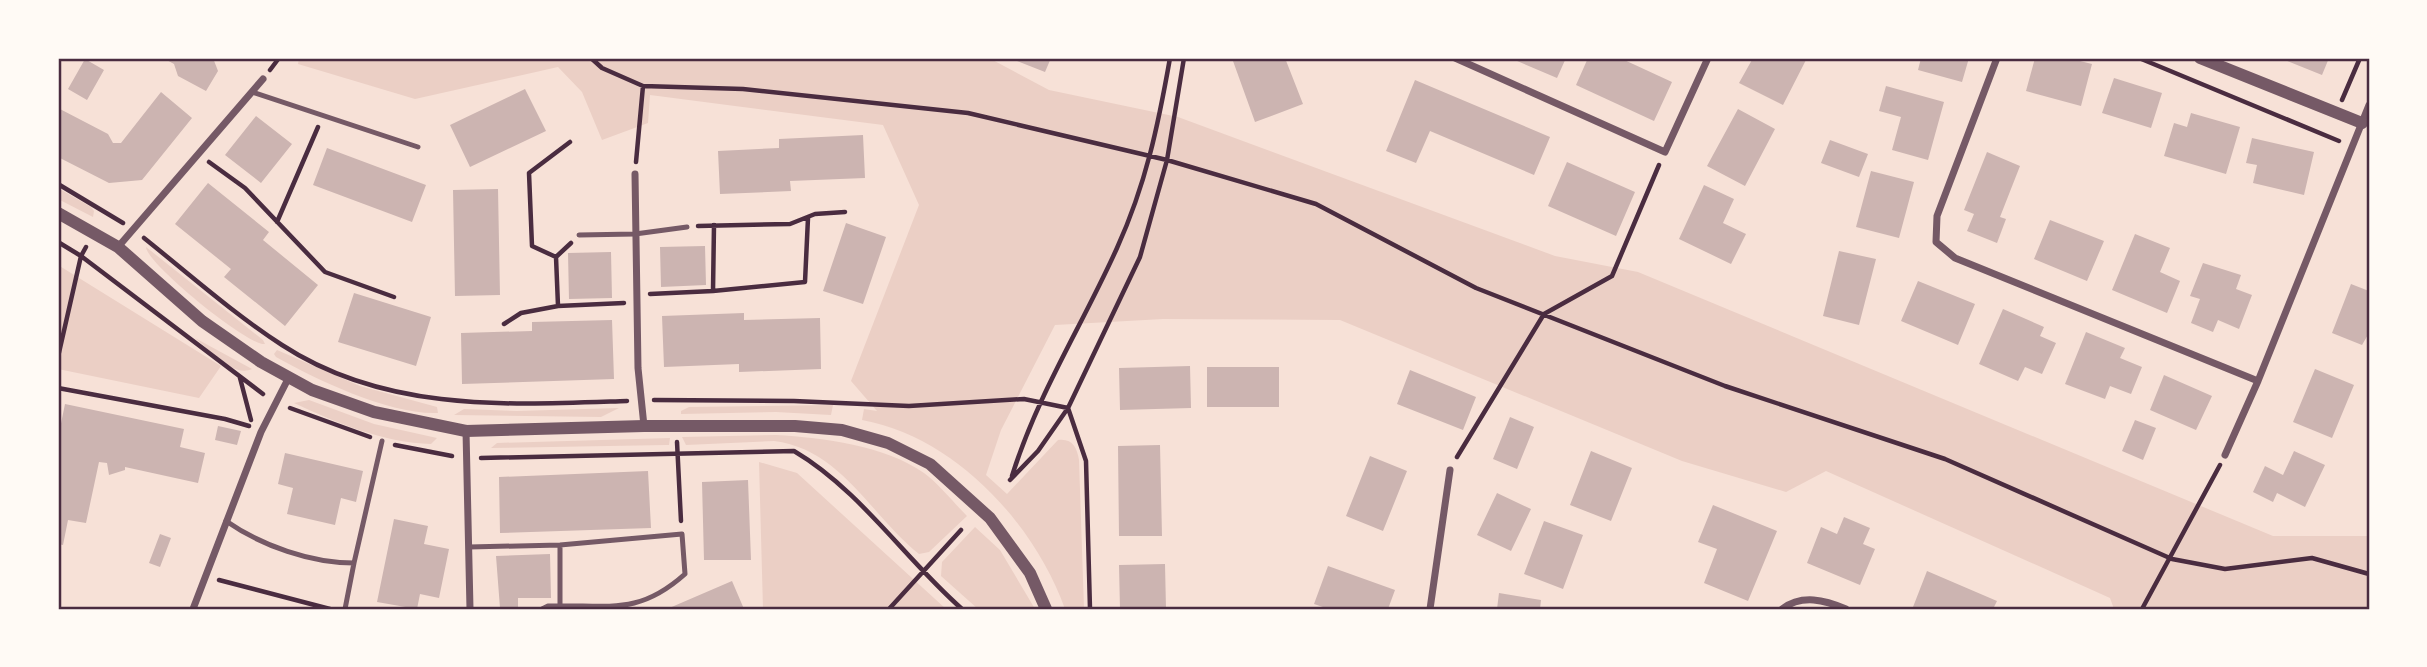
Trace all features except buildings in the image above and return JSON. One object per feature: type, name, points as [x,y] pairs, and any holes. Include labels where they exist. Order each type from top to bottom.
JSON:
[{"type":"street","points":[[1455,58],[1665,152],[1708,58]]},
{"type":"street","points":[[1997,58],[1937,216],[1936,242],[1955,258],[2258,381]]},
{"type":"street","points":[[2200,58],[2362,123]]},
{"type":"street","points":[[118,247],[263,79]]},
{"type":"street","points":[[2225,455],[2258,381],[2369,105]]},
{"type":"street","points":[[635,174],[636,298],[644,426]]},
{"type":"street","points":[[58,213],[118,247],[202,321],[289,377],[312,390],[374,412],[466,431],[644,426],[795,426],[842,430],[888,443],[930,464],[990,518],[1030,573],[1046,609]]},
{"type":"street","points":[[193,609],[261,432],[289,377]]},
{"type":"street","points":[[466,431],[470,609]]},
{"type":"street","points":[[1430,609],[1450,470]]},
{"type":"street","points":[[1782,609],[1788,604],[1814,599],[1846,609]]},
{"type":"lane","points":[[252,92],[418,148]]},
{"type":"lane","points":[[579,235],[635,234],[687,228]]},
{"type":"lane","points":[[345,609],[382,441]]},
{"type":"lane","points":[[226,522],[243,533],[311,558],[354,563]]},
{"type":"lane","points":[[468,547],[560,545],[682,534],[685,574],[646,602],[542,609]]},
{"type":"lane","points":[[560,545],[560,606]]},
{"type":"path","points":[[591,58],[602,68],[643,86],[743,89],[968,113],[1167,160],[1315,204],[1476,288],[1725,386],[1945,459],[2172,559],[2225,569],[2312,558],[2369,574]]},
{"type":"path","points":[[1170,58],[1152,156],[1117,248],[1027,429],[1010,480],[1038,451],[1068,408],[1140,257],[1167,160],[1184,58]]},
{"type":"path","points":[[2139,58],[2353,146]]},
{"type":"path","points":[[635,174],[643,86]]},
{"type":"path","points":[[277,222],[323,116]]},
{"type":"path","points":[[556,257],[532,246],[529,173],[570,142]]},
{"type":"path","points":[[1450,470],[1544,314],[1612,276],[1665,152]]},
{"type":"path","points":[[199,154],[244,188],[325,272],[394,296]]},
{"type":"path","points":[[687,228],[790,224],[808,217],[845,212]]},
{"type":"path","points":[[504,324],[521,313],[558,306],[805,282],[808,217]]},
{"type":"path","points":[[713,291],[714,225]]},
{"type":"path","points":[[558,306],[556,257],[579,235]]},
{"type":"path","points":[[58,242],[81,256],[265,395]]},
{"type":"path","points":[[58,357],[81,256]]},
{"type":"path","points":[[58,388],[226,419],[253,428],[239,377]]},
{"type":"path","points":[[285,406],[382,441],[466,458],[794,451],[825,469],[962,609]]},
{"type":"path","points":[[677,452],[682,534]]},
{"type":"path","points":[[2142,609],[2172,559],[2225,455]]},
{"type":"path","points":[[891,609],[961,530]]},
{"type":"path","points":[[205,577],[330,609]]},
{"type":"shaded area","points":[[299,58],[989,58],[1049,90],[1178,117],[1555,256],[1638,272],[2273,536],[2369,536],[2369,609],[2114,609],[2110,598],[1826,471],[1786,492],[1682,461],[1340,320],[1163,319],[1055,325],[1001,430],[986,475],[1007,494],[1058,440],[1070,442],[1077,451],[1084,609],[1065,609],[1033,546],[1012,516],[987,489],[959,465],[929,445],[896,429],[862,420],[864,409],[877,411],[851,381],[919,205],[883,125],[650,95],[648,123],[602,140],[582,92],[558,67],[415,99],[298,64]]},
{"type":"shaded area","points":[[58,188],[91,207],[94,211],[93,217],[58,199]]},
{"type":"shaded area","points":[[146,247],[265,344],[240,332],[199,303],[162,269]]},
{"type":"shaded area","points":[[58,265],[221,366],[199,398],[58,369]]},
{"type":"shaded area","points":[[195,338],[252,369],[237,370],[229,366]]},
{"type":"shaded area","points":[[277,350],[360,386],[437,407],[438,413],[398,408],[354,394],[276,357],[274,354]]},
{"type":"shaded area","points":[[309,400],[374,424],[437,438],[431,444],[378,436],[294,403]]},
{"type":"shaded area","points":[[833,405],[831,415],[776,412],[681,414],[681,411],[689,407]]},
{"type":"shaded area","points":[[619,408],[601,417],[454,415],[464,409],[517,411]]},
{"type":"shaded area","points":[[776,435],[814,438],[872,449],[908,463],[941,488],[967,516],[929,552],[919,554],[854,486],[818,457],[797,447],[774,441],[686,445],[682,437]]},
{"type":"shaded area","points":[[670,438],[669,445],[491,448],[497,443]]},
{"type":"shaded area","points":[[759,462],[797,473],[946,609],[763,609]]},
{"type":"shaded area","points":[[975,527],[1000,550],[1035,609],[978,609],[941,576],[942,562]]}]
